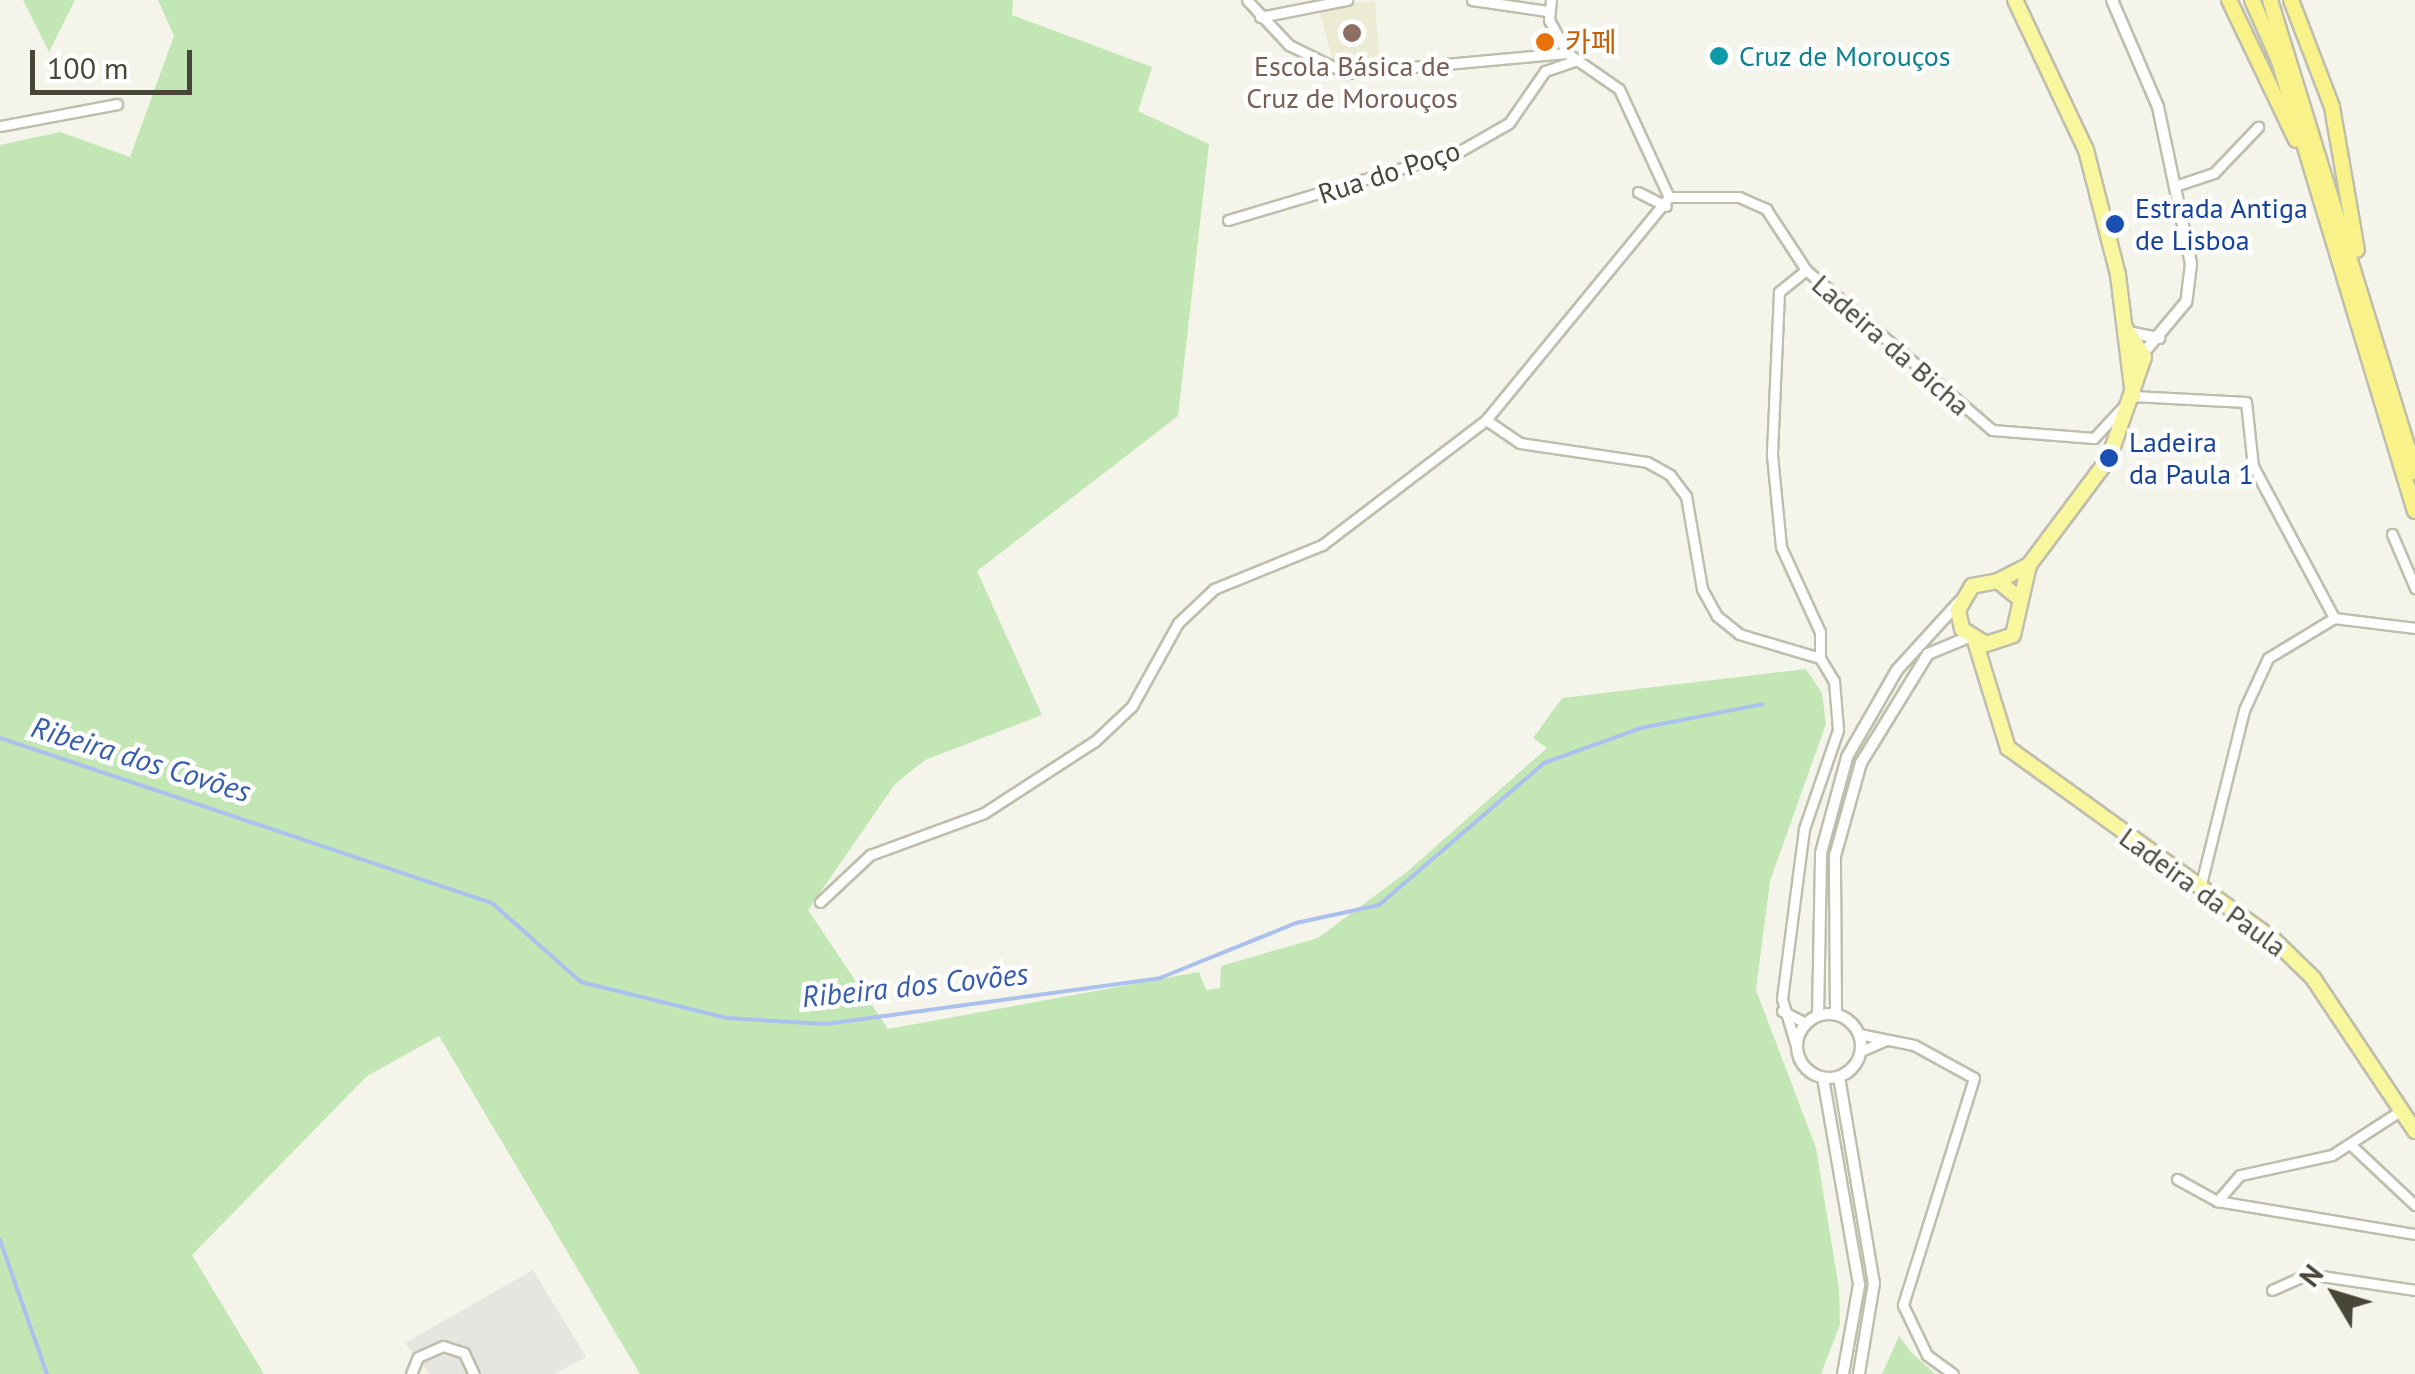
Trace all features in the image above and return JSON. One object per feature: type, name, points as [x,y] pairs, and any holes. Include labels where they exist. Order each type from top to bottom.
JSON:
[{"type":"highway","points":[[2229,0],[2318,191]]},
{"type":"highway","points":[[2252,0],[2318,191],[2415,512]]},
{"type":"highway","points":[[2270,0],[2358,276],[2415,472]]},
{"type":"highway","points":[[2292,0],[2338,129],[2358,276]]},
{"type":"main road","points":[[2015,0],[2086,150],[2126,329],[2133,396]]},
{"type":"main road","points":[[1988,671],[2019,627],[2020,599],[2029,565],[2109,458],[2144,356],[2126,329]]},
{"type":"main road","points":[[2006,641],[1972,639],[1960,600],[1972,586],[1998,581],[2029,565]]},
{"type":"main road","points":[[1998,581],[2020,599]]},
{"type":"main road","name":"Ladeira da Paula","points":[[1972,639],[1988,671],[2008,748],[2200,888],[2313,978],[2397,1113],[2415,1130]]},
{"type":"street","points":[[1248,0],[1288,45],[1346,73],[1568,53]]},
{"type":"street","points":[[1260,17],[1347,0]]},
{"type":"street","points":[[1472,0],[1547,11]]},
{"type":"street","points":[[1551,0],[1547,11],[1568,53],[1619,89],[1667,201]]},
{"type":"street","points":[[2112,0],[2148,76],[2175,186],[2191,282],[2159,338],[2144,356],[2126,350]]},
{"type":"street","name":"Rua do Poço","points":[[1228,220],[1460,151],[1509,123],[1545,71],[1577,60]]},
{"type":"street","points":[[0,126],[117,104]]},
{"type":"street","points":[[2175,186],[2214,173],[2258,127]]},
{"type":"street","points":[[1638,192],[1667,201],[1739,197],[1766,208],[1806,270],[1779,292],[1772,454],[1781,547],[1820,632],[1820,658],[1840,716],[1804,830],[1782,1011],[1806,1069],[1823,1078],[1839,1077],[1861,1051],[1887,1040]]},
{"type":"street","points":[[820,902],[870,855],[984,813],[1095,740],[1132,706],[1178,623],[1214,588],[1322,544],[1486,420],[1667,201]]},
{"type":"street","name":"Ladeira da Bicha","points":[[1806,270],[1992,430],[2094,438],[2133,396]]},
{"type":"street","points":[[2126,329],[2159,338]]},
{"type":"street","points":[[2133,396],[2246,402],[2253,466],[2334,618]]},
{"type":"street","points":[[1486,420],[1520,443],[1647,462],[1670,476],[1686,496],[1702,588],[1717,616],[1739,634],[1820,658]]},
{"type":"street","points":[[2392,534],[2415,588]]},
{"type":"street","points":[[1818,1015],[1821,853],[1847,757],[1897,670],[1960,600]]},
{"type":"street","points":[[2200,888],[2254,681],[2293,636],[2334,618],[2415,628]]},
{"type":"street","points":[[1836,1014],[1835,856],[1861,762],[1928,654],[1972,639]]},
{"type":"street","points":[[1782,1011],[1806,1023]]},
{"type":"street","points":[[1796,1046],[1806,1023],[1818,1015],[1836,1014],[1860,1034],[1887,1040],[1965,1070],[1977,1090],[1903,1305],[1928,1355],[1953,1374]]},
{"type":"street","points":[[1860,1034],[1861,1051]]},
{"type":"street","points":[[1839,1077],[1874,1283],[1859,1374]]},
{"type":"street","points":[[1823,1078],[1859,1286],[1844,1374]]},
{"type":"street","points":[[2216,1200],[2240,1176],[2351,1146],[2397,1113]]},
{"type":"street","points":[[2351,1146],[2415,1205]]},
{"type":"street","points":[[2177,1179],[2216,1200],[2415,1234]]},
{"type":"street","points":[[2272,1290],[2308,1274],[2415,1290]]},
{"type":"street","points":[[411,1374],[418,1357],[443,1346],[464,1353],[474,1374]]},
{"type":"shaded area","name":"Escola Básica de Cruz de Morouços","points":[[1375,1],[1380,62],[1333,61],[1318,6]]},
{"type":"shaded area","points":[[533,1270],[586,1357],[555,1374],[430,1374],[405,1343]]},
{"type":"green space","points":[[23,0],[75,0],[49,52]]},
{"type":"green space","points":[[158,0],[1013,0],[1012,15],[1152,67],[1138,111],[1209,144],[1178,416],[977,571],[1042,715],[925,760],[895,784],[808,910],[888,1029],[1199,972],[1206,990],[1220,988],[1221,966],[1318,938],[1408,871],[1547,748],[1533,738],[1562,698],[1806,669],[1822,693],[1826,724],[1770,881],[1756,990],[1816,1148],[1839,1289],[1840,1324],[1821,1374],[640,1374],[439,1036],[367,1076],[192,1255],[264,1374],[0,1374],[0,145],[60,132],[130,157],[174,36]]},
{"type":"green space","points":[[1899,1336],[1912,1353],[1935,1374],[1882,1374]]},
{"type":"waterway","name":"Ribeira dos Covões","points":[[0,738],[492,903],[581,982],[727,1018],[826,1024],[1160,978],[1296,923],[1379,905],[1544,763],[1641,728],[1763,704]]},
{"type":"waterway","points":[[0,1240],[47,1374]]},
{"type":"place","name":"Escola Básica de Cruz de Morouços","points":[[1352,33]]},
{"type":"place","name":"카페","points":[[1545,42]]},
{"type":"place","name":"Cruz de Morouços","points":[[1719,56]]},
{"type":"place","name":"Estrada Antiga de Lisboa","points":[[2115,224]]},
{"type":"place","name":"Ladeira da Paula 1","points":[[2109,458]]}]
